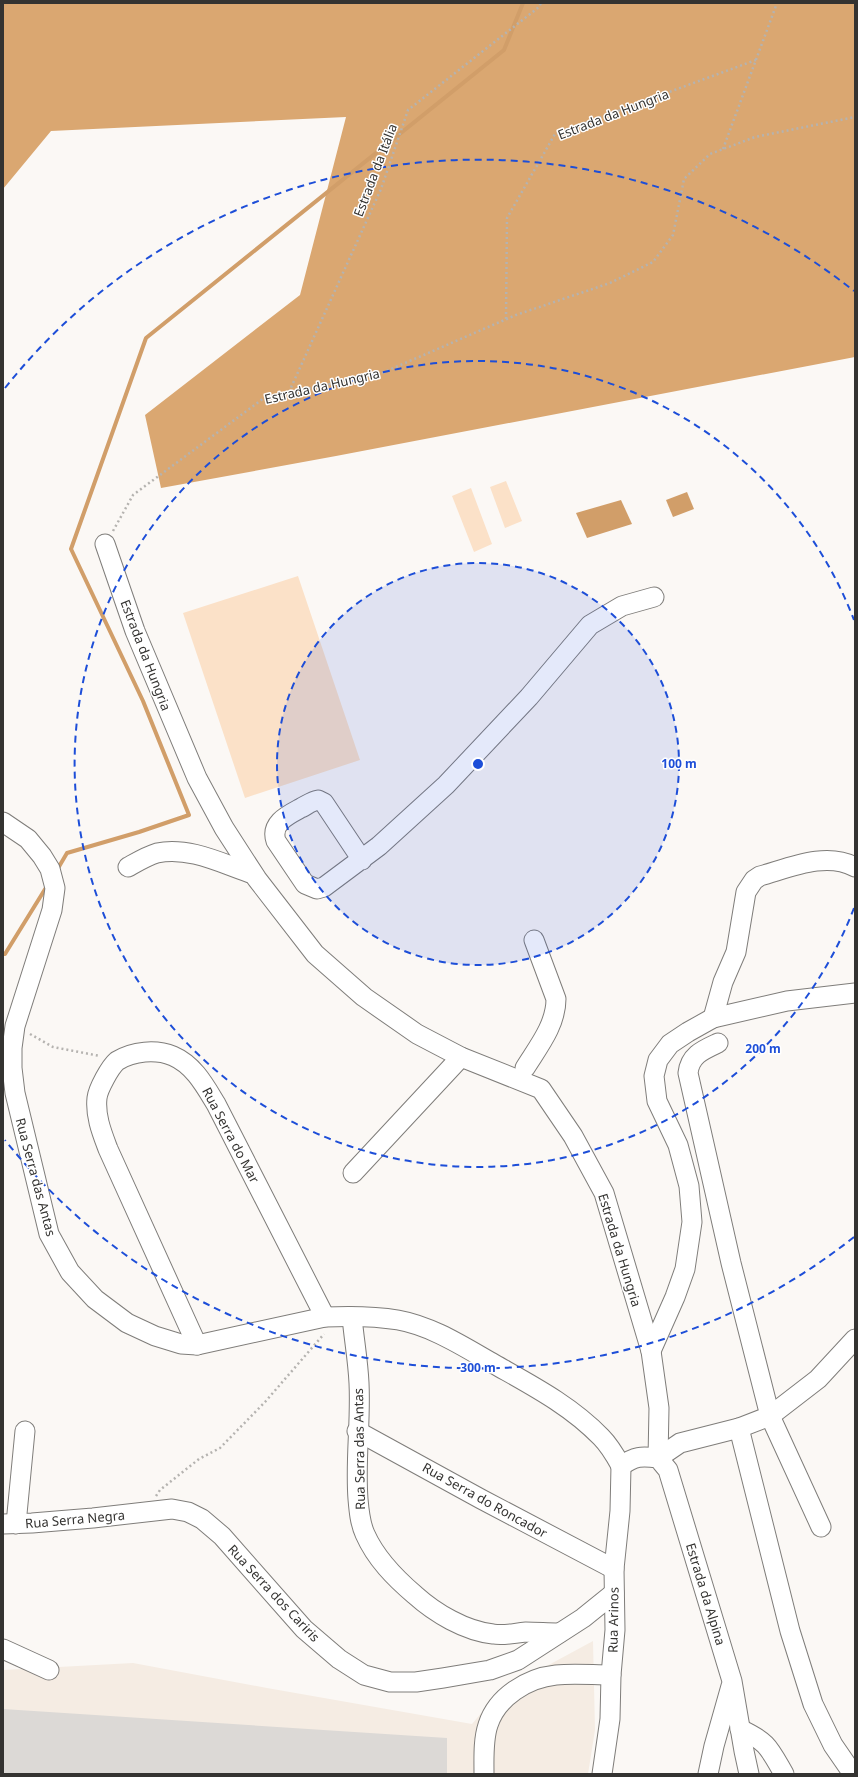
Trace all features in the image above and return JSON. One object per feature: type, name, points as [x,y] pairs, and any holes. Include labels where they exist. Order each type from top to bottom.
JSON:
[{"type":"street","name":"Estrada da Hungria","points":[[105,544],[135,631],[196,778],[224,828],[253,874],[315,954],[364,997],[417,1034],[461,1057],[541,1089],[572,1136],[604,1193],[651,1352],[659,1408],[658,1458]]},
{"type":"street","points":[[362,860],[324,803],[318,800],[283,818],[275,828],[274,835],[276,841],[305,884],[310,888],[317,889],[324,887],[362,860],[379,846],[446,785],[529,697],[590,625],[622,606],[654,597]]},
{"type":"street","name":"Rua Serra das Antas","points":[[3,822],[28,839],[42,856],[50,869],[56,888],[52,910],[15,1026],[12,1048],[12,1068],[15,1093],[49,1234],[70,1272],[96,1299],[127,1323],[155,1336],[181,1344],[197,1345],[338,1317],[398,1320],[421,1327],[457,1342],[543,1392],[574,1413],[601,1436],[613,1450],[621,1466]]},
{"type":"street","points":[[128,867],[155,854],[173,851],[197,855],[253,874]]},
{"type":"street","points":[[713,1018],[723,982],[736,952],[746,892],[754,880],[760,876],[822,859],[846,862],[855,867]]},
{"type":"street","points":[[525,1068],[547,1033],[556,1008],[556,999],[534,940]]},
{"type":"street","points":[[651,1352],[676,1297],[683,1276],[692,1222],[689,1186],[678,1145],[657,1101],[654,1076],[658,1060],[670,1044],[713,1018],[787,1001],[855,993]]},
{"type":"street","points":[[718,1042],[697,1053],[688,1065],[688,1073],[731,1263],[770,1416],[821,1527]]},
{"type":"street","name":"Rua Serra do Mar","points":[[116,1062],[137,1054],[159,1052],[174,1056],[189,1067],[199,1078],[216,1104],[338,1317]]},
{"type":"street","points":[[353,1173],[461,1057]]},
{"type":"street","points":[[116,1062],[101,1085],[97,1099],[98,1121],[108,1149],[197,1345]]},
{"type":"street","name":"Rua Serra das Antas","points":[[338,1317],[359,1384],[357,1488],[360,1517],[365,1534],[378,1556],[394,1576],[425,1604],[446,1617],[471,1629],[492,1634],[509,1635],[525,1632],[559,1633]]},
{"type":"street","points":[[621,1466],[629,1460],[641,1456],[658,1458],[680,1443],[739,1428],[770,1416],[818,1379],[855,1339]]},
{"type":"street","points":[[739,1428],[790,1631],[813,1704],[833,1745],[854,1774]]},
{"type":"street","name":"Rua Serra do Roncador","points":[[357,1430],[481,1499],[614,1569]]},
{"type":"street","points":[[9,1524],[25,1431]]},
{"type":"street","name":"Estrada da Alpina","points":[[658,1458],[668,1470],[732,1681],[749,1774]]},
{"type":"street","name":"Rua Arinos","points":[[602,1774],[610,1719],[614,1630],[614,1569],[620,1511],[621,1466]]},
{"type":"street","name":"Rua Serra dos Cariris","points":[[147,1512],[172,1509],[188,1512],[202,1519],[222,1536],[304,1629],[339,1659],[364,1675],[390,1682],[416,1682],[490,1670],[518,1660],[559,1633]]},
{"type":"street","name":"Rua Serra Negra","points":[[9,1524],[93,1518],[147,1512]]},
{"type":"street","points":[[559,1633],[583,1618],[614,1593]]},
{"type":"street","points":[[583,1618],[614,1630]]},
{"type":"street","points":[[3,1650],[49,1670]]},
{"type":"street","points":[[484,1774],[484,1750],[488,1725],[497,1708],[511,1691],[531,1681],[555,1675],[611,1675]]},
{"type":"street","points":[[708,1774],[732,1681]]},
{"type":"street","points":[[740,1728],[769,1746],[784,1774]]},
{"type":"path","name":"Estrada da Itália","points":[[288,392],[381,189],[408,110],[539,7],[541,3]]},
{"type":"path","points":[[722,149],[777,3]]},
{"type":"path","name":"Estrada da Hungria","points":[[105,544],[133,495],[264,398],[382,373],[506,319],[507,218],[554,134],[756,60]]},
{"type":"path","points":[[506,319],[610,283],[653,262],[673,236],[684,179],[710,154],[754,137],[855,116]]},
{"type":"path","points":[[15,1026],[53,1047],[100,1056],[116,1062]]},
{"type":"path","points":[[147,1512],[160,1490],[199,1459],[220,1448],[240,1428],[265,1402],[338,1317]]},
{"type":"shaded area","points":[[3,3],[855,3],[855,357],[161,488],[145,415],[300,295],[346,117],[51,131],[3,189]]},
{"type":"shaded area","points":[[506,481],[522,521],[505,528],[490,487]]},
{"type":"shaded area","points":[[471,488],[492,544],[474,552],[452,496]]},
{"type":"shaded area","points":[[687,492],[694,509],[673,517],[666,500]]},
{"type":"shaded area","points":[[621,500],[632,524],[587,538],[576,513]]},
{"type":"shaded area","points":[[298,576],[360,760],[245,798],[183,613]]},
{"type":"shaded area","points":[[593,1641],[595,1730],[588,1774],[3,1774],[3,1670],[133,1663],[472,1724],[499,1692]]},
{"type":"building","points":[[3,1709],[447,1738],[447,1774],[3,1774]]},
{"type":"waterway","points":[[57,870],[67,853],[139,832],[189,815],[143,701],[71,549],[146,338],[504,50],[523,3]]},
{"type":"waterway","points":[[3,954],[5,954],[47,886]]}]
